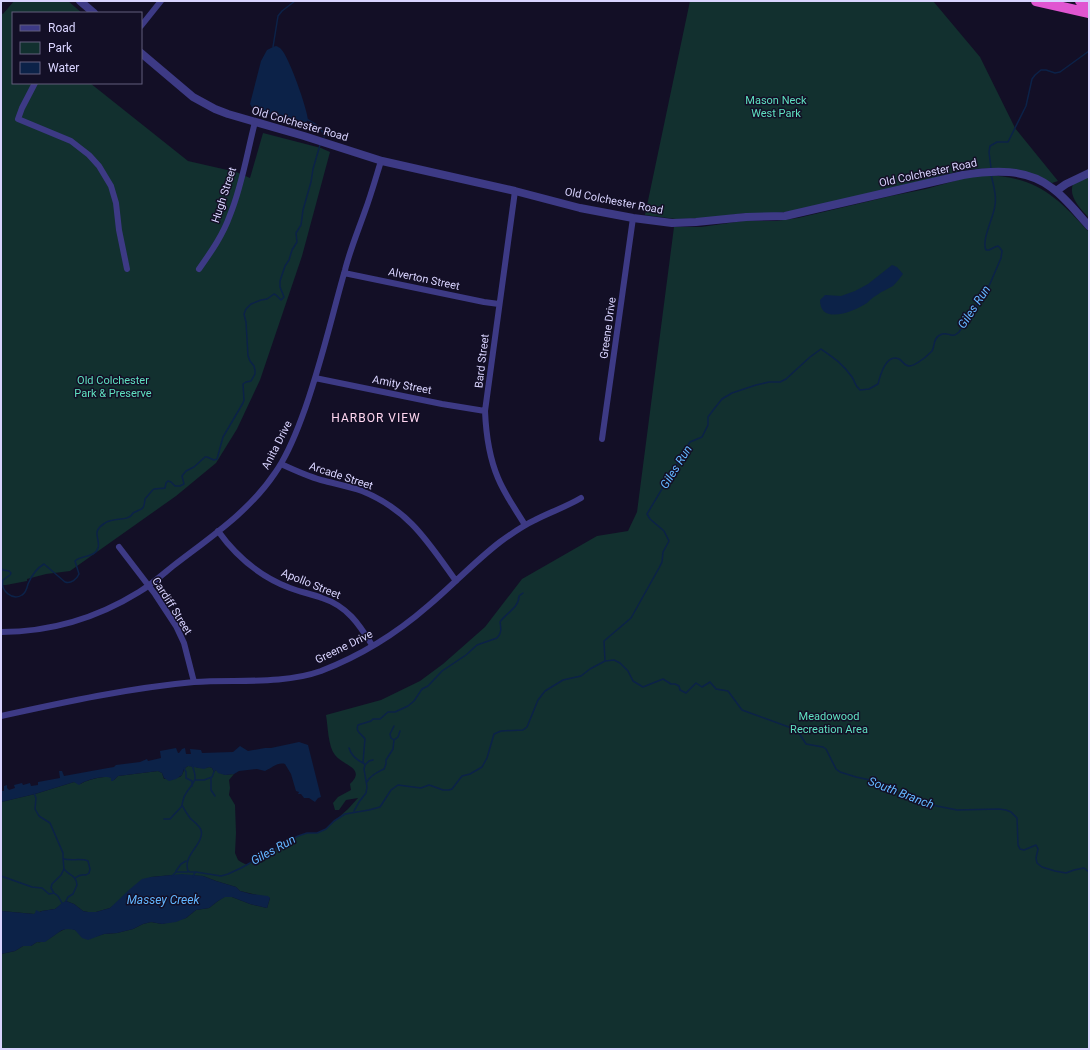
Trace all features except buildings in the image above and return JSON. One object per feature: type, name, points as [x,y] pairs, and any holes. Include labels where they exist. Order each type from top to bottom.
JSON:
[{"type":"highway","points":[[1036,1],[1089,13]]},
{"type":"highway","points":[[1080,1],[1089,4]]},
{"type":"street","points":[[80,1],[92,12]]},
{"type":"street","points":[[142,25],[161,1]]},
{"type":"street","name":"Old Colchester Road","points":[[142,54],[184,90],[203,103],[228,114],[304,136],[381,161],[515,191],[580,208],[633,218],[672,223],[785,216],[963,175],[997,171],[1026,175],[1047,184],[1066,200],[1089,226]]},
{"type":"street","points":[[34,84],[18,119],[71,140],[89,155],[99,166],[108,179],[115,198],[121,243],[127,269]]},
{"type":"street","name":"Hugh Street","points":[[199,269],[217,243],[230,215],[237,196],[255,122]]},
{"type":"street","name":"Anita Drive","points":[[1,632],[44,629],[85,618],[112,608],[149,586],[252,503],[268,484],[281,464],[299,424],[315,378],[351,250],[368,204],[381,161]]},
{"type":"street","points":[[1056,191],[1066,184],[1089,173]]},
{"type":"street","name":"Bard Street","points":[[515,191],[485,411],[486,431],[494,468],[503,489],[525,525]]},
{"type":"street","name":"Greene Drive","points":[[602,439],[633,218]]},
{"type":"street","name":"Alverton Street","points":[[344,273],[499,304]]},
{"type":"street","name":"Amity Street","points":[[315,378],[442,404],[485,411]]},
{"type":"street","name":"Arcade Street","points":[[281,464],[309,476],[363,492],[394,508],[409,520],[422,534],[456,581]]},
{"type":"street","name":"Greene Drive","points":[[1,716],[81,699],[139,689],[194,682],[227,680],[277,680],[308,675],[339,663],[394,632],[416,616],[498,543],[525,525],[581,498]]},
{"type":"street","name":"Apollo Street","points":[[218,531],[239,556],[262,574],[290,588],[329,600],[345,610],[354,617],[372,645]]},
{"type":"street","name":"Cardiff Street","points":[[119,547],[149,586],[180,634],[186,650],[194,682]]},
{"type":"green space","name":"Old Colchester Park & Preserve","points":[[14,1],[68,1],[81,12],[12,12],[12,84],[91,84],[188,161],[236,172],[250,178],[263,133],[321,148],[330,152],[302,256],[260,380],[237,429],[216,463],[176,496],[70,571],[46,574],[27,579],[27,581],[6,585],[1,585],[1,13],[3,14]]},
{"type":"green space","name":"Mason Neck West Park","points":[[690,1],[933,1],[980,57],[1015,128],[1058,181],[1052,183],[999,168],[972,169],[792,211],[777,213],[746,213],[709,218],[676,219],[645,215]]},
{"type":"green space","name":"Meadowood Recreation Area","points":[[985,175],[1019,180],[1032,184],[1044,191],[1066,208],[1089,232],[1089,1049],[1,1049],[1,954],[15,951],[23,946],[31,946],[37,942],[42,942],[65,929],[75,930],[88,939],[104,934],[117,933],[133,929],[151,922],[162,924],[186,918],[196,910],[209,908],[224,897],[232,897],[250,904],[267,908],[270,898],[240,891],[236,887],[203,876],[173,875],[151,877],[110,908],[96,912],[83,911],[74,904],[66,901],[55,909],[34,914],[1,911],[1,802],[35,794],[74,782],[81,784],[90,780],[106,777],[110,777],[114,780],[118,776],[158,771],[162,773],[164,779],[180,777],[185,768],[188,766],[201,768],[209,767],[212,768],[214,772],[216,770],[225,775],[234,774],[229,780],[229,795],[235,805],[235,853],[238,860],[241,862],[247,865],[298,836],[307,833],[317,833],[326,829],[358,798],[346,800],[339,810],[335,810],[333,803],[338,797],[351,790],[350,784],[355,779],[356,774],[352,767],[335,755],[330,742],[326,715],[381,700],[420,681],[443,664],[485,627],[522,579],[597,536],[628,531],[637,512],[674,227],[701,227],[743,221],[776,221],[798,218],[926,189],[965,178]]},
{"type":"green space","points":[[1089,177],[1089,218],[1076,202],[1072,194],[1072,189],[1073,184]]},
{"type":"water","points":[[276,46],[280,48],[284,54],[293,72],[307,114],[308,120],[306,122],[291,120],[258,111],[253,109],[250,104],[261,61],[267,50]]},
{"type":"water","points":[[892,265],[897,267],[903,274],[893,286],[881,292],[867,303],[855,310],[839,314],[826,313],[822,308],[820,300],[825,295],[841,296],[855,291],[868,284]]},
{"type":"water","points":[[299,742],[308,745],[321,797],[315,802],[309,798],[304,798],[301,794],[298,794],[299,792],[296,791],[291,774],[285,764],[282,764],[265,771],[257,769],[239,771],[234,774],[225,775],[218,773],[216,770],[214,772],[212,768],[209,767],[204,769],[188,766],[184,769],[182,775],[169,781],[164,778],[162,773],[158,771],[118,776],[113,781],[111,781],[111,778],[108,777],[95,778],[79,785],[74,782],[35,794],[1,802],[1,791],[4,791],[4,786],[7,785],[9,790],[15,788],[14,785],[22,783],[23,785],[30,783],[31,786],[38,785],[38,782],[60,778],[59,771],[62,771],[64,776],[114,767],[116,765],[140,762],[147,759],[148,761],[161,758],[160,751],[176,748],[179,753],[185,748],[186,754],[191,754],[190,749],[201,750],[202,753],[233,752],[240,746],[248,751]]},
{"type":"water","name":"Massey Creek","points":[[182,874],[203,876],[236,887],[240,891],[268,896],[270,898],[267,908],[250,904],[232,897],[225,897],[209,908],[196,910],[186,918],[176,922],[162,924],[151,922],[133,929],[117,933],[104,934],[88,940],[82,938],[75,930],[62,930],[45,942],[37,942],[31,946],[23,946],[15,951],[1,954],[1,911],[34,914],[36,910],[40,912],[55,909],[66,901],[74,904],[83,911],[96,912],[110,908],[142,879]]},
{"type":"waterway","points":[[273,47],[278,16],[295,1]]},
{"type":"waterway","name":"Giles Run","points":[[991,168],[989,152],[990,146],[997,142],[1008,142],[1026,106],[1032,79],[1035,75],[1041,70],[1055,73],[1060,72],[1089,51]]},
{"type":"waterway","points":[[308,120],[320,129],[324,137]]},
{"type":"waterway","points":[[1,568],[11,573],[3,580],[3,588],[8,594],[15,597],[18,597],[24,593],[33,576],[44,564],[65,582],[72,582],[79,574],[75,561],[91,555],[98,548],[97,532],[101,526],[109,521],[125,519],[131,516],[143,507],[145,499],[152,490],[165,488],[168,481],[175,486],[184,484],[182,476],[186,471],[194,467],[205,457],[214,460],[217,459],[223,437],[243,403],[243,384],[251,381],[255,374],[254,366],[248,356],[246,322],[244,314],[246,309],[251,304],[267,299],[274,294],[281,300],[284,297],[280,287],[280,281],[285,266],[297,242],[296,233],[301,225],[303,210],[320,145]]},
{"type":"waterway","name":"Giles Run","points":[[193,877],[196,872],[221,876],[228,874],[298,836],[307,833],[317,833],[326,829],[334,821],[345,814],[380,807],[391,790],[398,785],[421,788],[429,785],[443,790],[452,789],[462,776],[470,774],[482,767],[487,758],[494,734],[501,731],[523,730],[527,727],[538,700],[545,691],[563,680],[581,676],[605,661],[604,641],[631,618],[662,562],[663,552],[669,541],[664,531],[650,519],[647,514],[690,442],[702,437],[708,425],[708,417],[722,399],[732,393],[756,385],[769,382],[780,382],[786,379],[821,349],[845,368],[860,390],[869,389],[878,384],[884,366],[891,359],[899,359],[909,366],[918,363],[932,351],[935,340],[938,336],[943,334],[954,335],[959,332],[989,286],[1001,258],[1002,251],[998,246],[989,250],[986,250],[985,246],[986,235],[994,210],[995,201],[991,174]]},
{"type":"waterway","points":[[354,811],[366,793],[367,787],[364,769],[365,765],[363,762],[365,739],[358,731],[358,725],[373,719],[380,719],[388,712],[395,712],[408,706],[414,701],[422,689],[428,686],[442,671],[466,655],[477,645],[497,638],[501,628],[500,622],[515,607],[519,596],[523,593]]},
{"type":"waterway","name":"South Branch","points":[[605,661],[614,660],[620,663],[628,671],[633,681],[643,687],[663,679],[671,684],[679,686],[680,690],[686,693],[696,683],[702,687],[710,682],[716,689],[728,691],[742,710],[797,730],[806,744],[823,747],[826,749],[836,769],[840,772],[875,781],[886,788],[927,804],[957,810],[999,809],[1011,812],[1017,818],[1018,845],[1020,849],[1024,850],[1036,845],[1038,849],[1036,858],[1037,863],[1042,867],[1066,873],[1084,868],[1089,872]]},
{"type":"waterway","points":[[394,726],[390,734],[391,738],[394,740]]},
{"type":"waterway","points":[[367,782],[372,776],[384,769],[386,760],[393,749],[394,740],[398,737],[400,731]]},
{"type":"waterway","points":[[349,748],[354,757],[363,763]]},
{"type":"waterway","points":[[365,765],[369,761],[373,760]]},
{"type":"waterway","points":[[192,765],[195,779],[184,796],[182,805],[190,818],[201,830],[200,840],[188,860],[187,865],[188,871],[196,872]]},
{"type":"waterway","points":[[184,768],[186,778],[192,781],[192,786]]},
{"type":"waterway","points":[[195,780],[204,780],[212,777],[214,772]]},
{"type":"waterway","points":[[211,778],[211,790],[215,796]]},
{"type":"waterway","points":[[34,793],[36,798],[35,809],[39,816],[50,823],[63,853],[64,869],[61,875],[52,884],[51,888],[62,903]]},
{"type":"waterway","points":[[164,819],[170,819],[182,806]]},
{"type":"waterway","points":[[64,859],[88,861],[90,869],[89,873],[86,875],[79,875],[75,878]]},
{"type":"waterway","points":[[186,861],[181,864],[176,871],[188,872]]},
{"type":"waterway","points":[[64,869],[74,877],[77,885],[73,894],[68,897],[66,901]]},
{"type":"waterway","points":[[172,876],[176,872]]},
{"type":"waterway","points":[[1,876],[32,887],[42,888],[49,894],[54,893]]},
{"type":"district","name":"HARBOR VIEW","points":[[376,418]]}]
